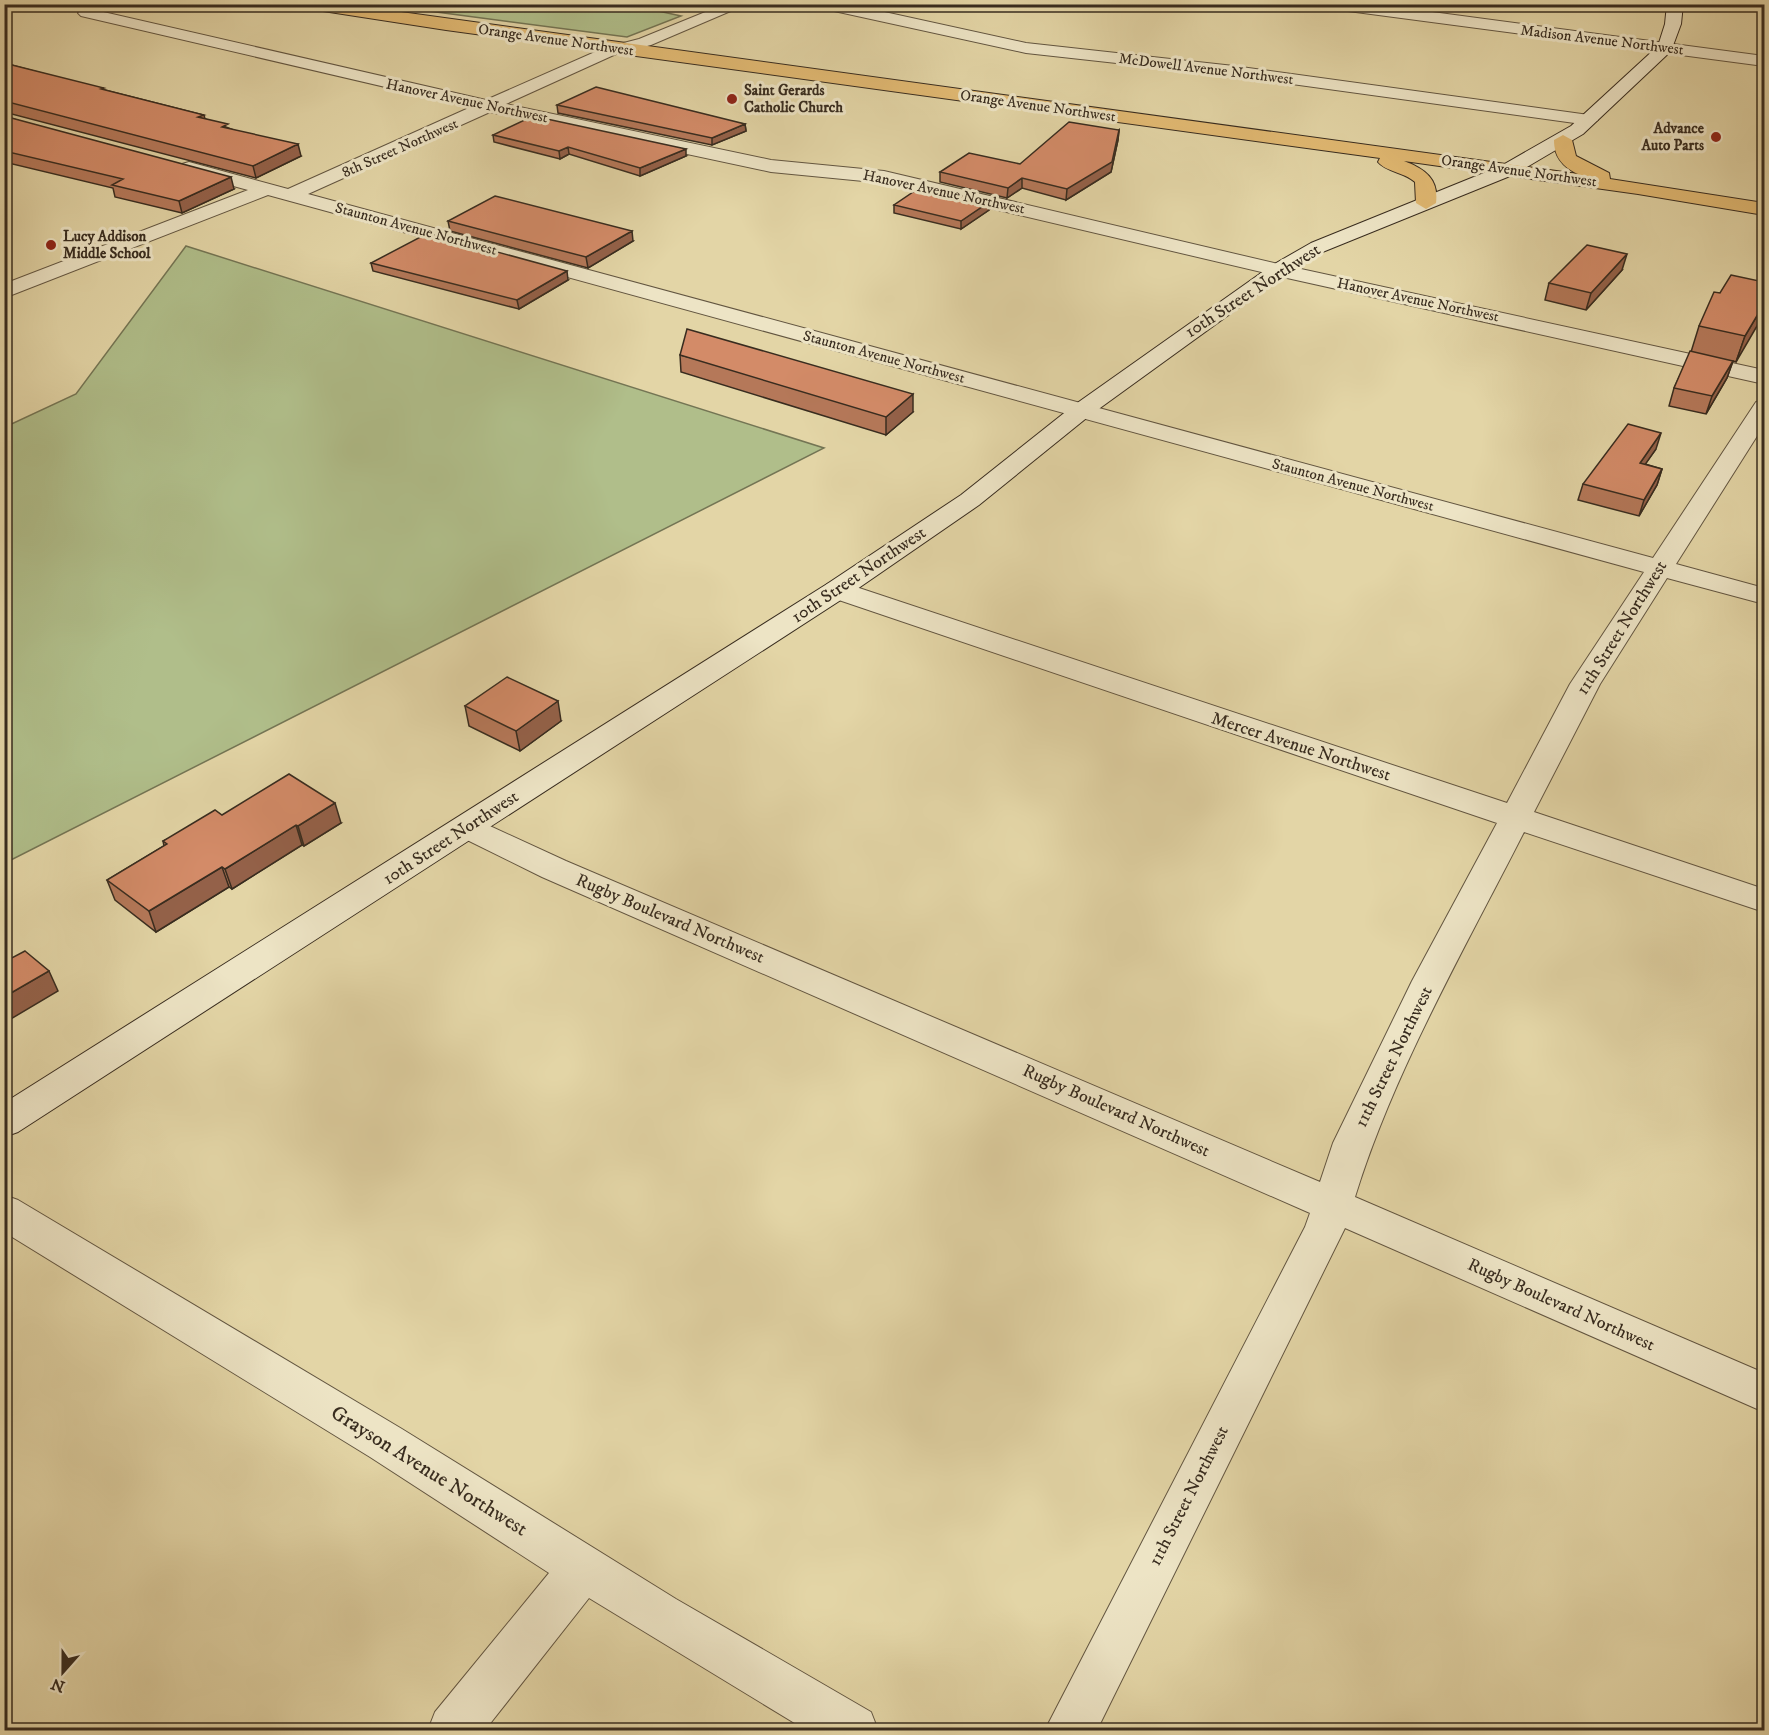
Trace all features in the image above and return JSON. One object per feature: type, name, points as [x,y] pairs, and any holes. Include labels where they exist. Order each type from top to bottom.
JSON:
[{"type":"main road","name":"Orange Avenue Northwest","points":[[310,4],[619,49],[1638,188],[1764,209]]},
{"type":"main road","points":[[1563,140],[1562,151],[1567,160],[1579,168],[1638,188]]},
{"type":"main road","points":[[1325,145],[1410,171],[1425,181],[1429,191],[1426,203]]},
{"type":"street","name":"8th Street Northwest","points":[[291,195],[619,49],[645,42],[740,4]]},
{"type":"street","name":"McDowell Avenue Northwest","points":[[825,4],[1026,48],[1234,71],[1589,120]]},
{"type":"street","name":"Madison Avenue Northwest","points":[[1333,4],[1764,61]]},
{"type":"street","points":[[1665,48],[1673,24],[1675,4]]},
{"type":"street","name":"Hanover Avenue Northwest","points":[[86,13],[491,107],[771,166],[884,177],[1278,270],[1764,377]]},
{"type":"street","name":"10th Street Northwest","points":[[4,1122],[468,828],[837,590],[970,500],[1081,411],[1278,270],[1318,247],[1508,170],[1563,140],[1589,120],[1665,48]]},
{"type":"street","name":"Staunton Avenue Northwest","points":[[176,164],[1764,596]]},
{"type":"street","points":[[4,292],[267,189]]},
{"type":"street","name":"11th Street Northwest","points":[[1070,1731],[1325,1228],[1352,1143],[1431,981],[1585,684],[1764,407]]},
{"type":"street","name":"Mercer Avenue Northwest","points":[[837,590],[1764,902]]},
{"type":"street","name":"Rugby Boulevard Northwest","points":[[468,828],[554,869],[1764,1393]]},
{"type":"street","name":"Grayson Avenue Northwest","points":[[4,1211],[584,1567],[659,1616],[853,1731]]},
{"type":"street","points":[[453,1731],[584,1567]]},
{"type":"green space","points":[[383,5],[631,5],[681,16],[627,37]]},
{"type":"green space","points":[[186,246],[824,448],[5,863],[5,427],[76,394]]},
{"type":"building","points":[[4,63],[204,115],[198,117],[228,124],[222,127],[298,144],[253,166],[4,101]]},
{"type":"building","points":[[596,87],[745,124],[712,138],[557,105]]},
{"type":"building","points":[[4,116],[231,177],[179,201],[112,185],[123,179],[4,151]]},
{"type":"building","points":[[533,116],[686,149],[640,168],[568,147],[559,151],[493,135]]},
{"type":"building","points":[[1069,122],[1119,130],[1112,162],[1067,189],[1022,178],[1008,188],[940,172],[969,153],[1020,164]]},
{"type":"building","points":[[922,186],[989,202],[961,221],[894,205]]},
{"type":"building","points":[[495,196],[632,231],[586,257],[448,221]]},
{"type":"building","points":[[428,233],[567,271],[517,300],[371,263]]},
{"type":"building","points":[[1587,245],[1627,254],[1591,293],[1549,283]]},
{"type":"building","points":[[1731,275],[1764,282],[1764,304],[1745,336],[1699,326],[1714,292],[1720,293]]},
{"type":"building","points":[[687,329],[913,394],[886,417],[680,355]]},
{"type":"building","points":[[1690,351],[1733,361],[1712,396],[1674,388]]},
{"type":"building","points":[[1628,424],[1661,433],[1640,463],[1662,469],[1644,500],[1583,484]]},
{"type":"building","points":[[507,677],[558,701],[516,731],[465,706]]},
{"type":"building","points":[[289,774],[335,803],[225,869],[222,867],[149,911],[107,880],[167,844],[163,841],[215,810],[222,815]]},
{"type":"building","points":[[25,951],[49,971],[4,997],[4,955],[10,959]]},
{"type":"place","name":"Saint Gerards Catholic Church","points":[[732,99]]},
{"type":"place","name":"Advance Auto Parts","points":[[1716,137]]},
{"type":"place","name":"Lucy Addison Middle School","points":[[51,245]]}]
